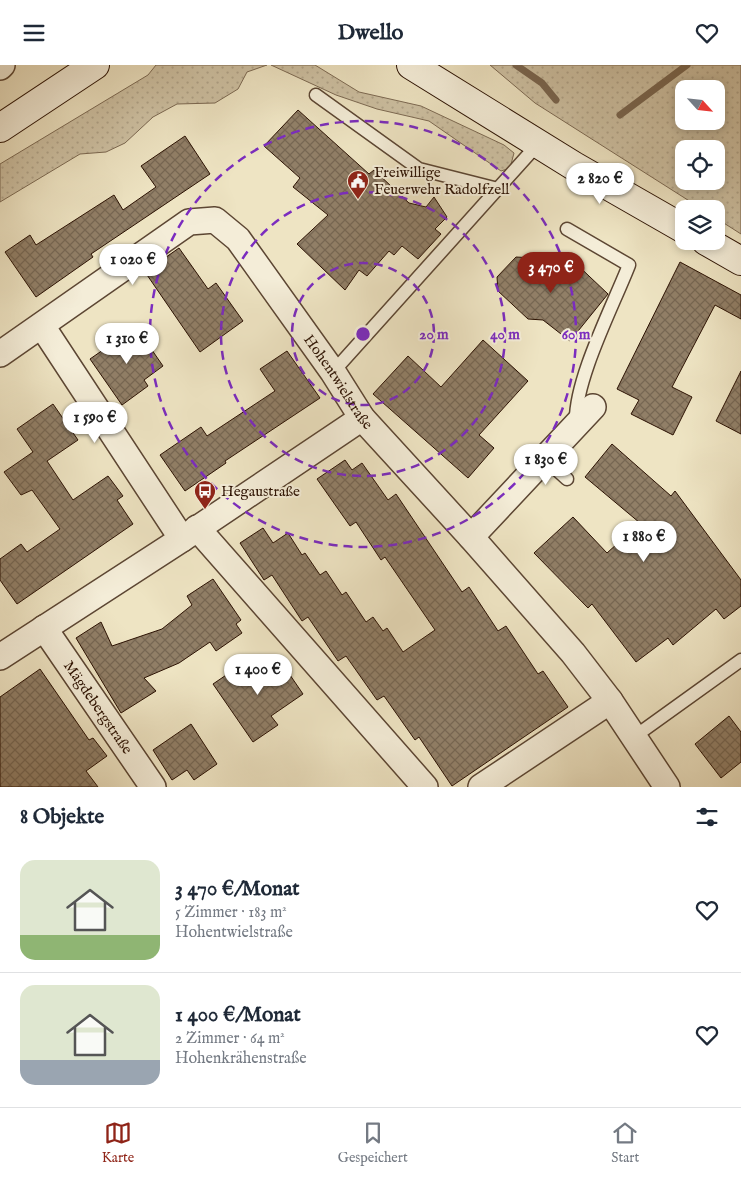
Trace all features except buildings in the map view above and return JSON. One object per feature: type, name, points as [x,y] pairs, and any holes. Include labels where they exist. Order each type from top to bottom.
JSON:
[{"type":"street","points":[[0,128],[95,65]]},
{"type":"street","points":[[411,65],[538,144],[675,224]]},
{"type":"street","name":"Hohentwielstraße","points":[[42,326],[189,222],[215,220],[238,239],[333,372],[362,418],[471,537],[573,653],[610,701],[667,787]]},
{"type":"street","points":[[721,250],[741,261]]},
{"type":"street","points":[[0,354],[42,326],[190,534],[425,787]]},
{"type":"street","points":[[471,537],[593,407]]},
{"type":"street","points":[[0,657],[190,534],[362,418]]},
{"type":"street","name":"Mägdebergstraße","points":[[44,628],[153,787]]},
{"type":"street","points":[[481,787],[610,701]]},
{"type":"lane","points":[[316,95],[419,169],[498,189]]},
{"type":"lane","points":[[333,372],[538,144]]},
{"type":"lane","points":[[568,229],[629,265],[586,372],[575,409],[576,425]]},
{"type":"lane","points":[[545,459],[567,479]]},
{"type":"lane","points":[[634,737],[741,660]]},
{"type":"shaded area","points":[[156,65],[267,65],[247,72],[238,89],[215,103],[177,104],[153,117],[125,143],[106,152],[80,154],[0,202],[0,164],[148,75]]},
{"type":"shaded area","points":[[271,65],[315,65],[359,92],[421,106],[504,145],[514,153],[510,168],[501,171],[429,121],[377,109],[336,95]]},
{"type":"shaded area","points":[[490,65],[741,65],[741,234],[725,224],[725,200],[688,200],[535,103]]},
{"type":"waterway","points":[[516,65],[542,83],[556,100]]},
{"type":"waterway","points":[[620,115],[687,65]]},
{"type":"place","name":"Freiwillige Feuerwehr Radolfzell","points":[[358,200]]},
{"type":"place","name":"Hegaustraße","points":[[205,510]]}]
